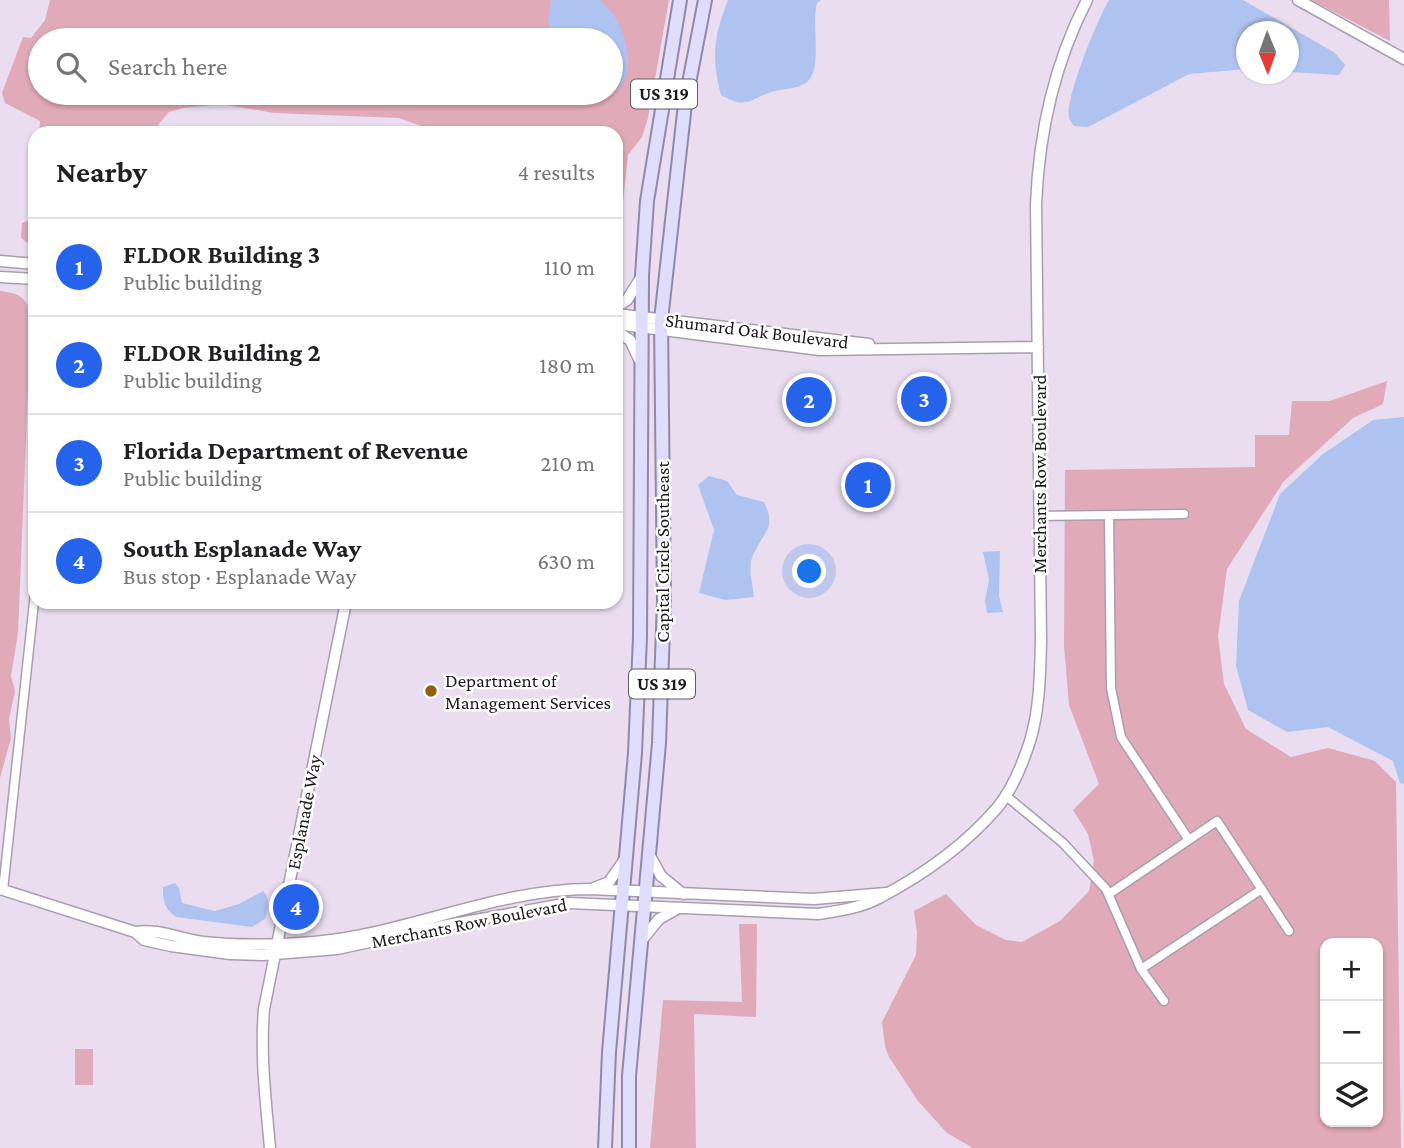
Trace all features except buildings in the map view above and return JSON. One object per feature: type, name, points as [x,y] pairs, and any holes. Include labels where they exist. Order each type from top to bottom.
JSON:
[{"type":"main road","name":"Capital Circle Southeast","points":[[605,1148],[609,1052],[635,753],[639,649],[642,275],[647,201],[680,0]]},
{"type":"main road","name":"Capital Circle Southeast","points":[[629,1148],[629,1076],[659,743],[664,600],[661,326],[685,104],[705,0]]},
{"type":"street","name":"Merchants Row Boulevard","points":[[1,890],[135,932],[144,940],[198,951],[230,954],[337,949],[569,903],[818,915],[864,904],[887,893],[954,850],[998,806],[1005,795],[1020,768],[1037,710],[1041,640],[1036,204],[1038,162],[1044,124],[1063,52],[1087,0]]},
{"type":"street","points":[[1298,0],[1404,59]]},
{"type":"street","points":[[0,261],[28,263]]},
{"type":"street","points":[[623,303],[642,275]]},
{"type":"street","points":[[0,277],[28,279]]},
{"type":"street","name":"Shumard Oak Boulevard","points":[[623,316],[642,323],[820,350],[1038,347]]},
{"type":"street","name":"Shumard Oak Boulevard","points":[[623,324],[642,323]]},
{"type":"street","points":[[623,336],[630,340],[641,365]]},
{"type":"street","points":[[1039,516],[1184,514]]},
{"type":"street","points":[[1109,515],[1111,688],[1115,714],[1121,737],[1131,755],[1189,840]]},
{"type":"street","points":[[1,890],[33,609]]},
{"type":"street","name":"Esplanade Way","points":[[270,1148],[262,1036],[268,986],[345,609]]},
{"type":"street","points":[[1005,795],[1063,843],[1106,889],[1141,969],[1164,1001]]},
{"type":"street","points":[[1109,894],[1217,821],[1289,931]]},
{"type":"street","points":[[650,856],[661,876],[683,894]]},
{"type":"street","points":[[590,889],[609,882],[625,858]]},
{"type":"street","name":"Merchants Row Boulevard","points":[[277,950],[355,936],[557,891],[590,889],[814,898],[887,893]]},
{"type":"street","points":[[1141,969],[1262,889]]},
{"type":"street","points":[[480,907],[483,918]]},
{"type":"street","points":[[641,941],[659,919],[678,909]]},
{"type":"shaded area","points":[[50,0],[669,0],[648,118],[642,137],[628,155],[623,202],[623,126],[421,126],[399,118],[274,113],[228,105],[623,105],[623,28],[39,28],[45,20]]},
{"type":"shaded area","points":[[1311,0],[1389,0],[1390,41]]},
{"type":"shaded area","points":[[23,37],[28,38],[28,105],[212,105],[169,112],[158,126],[40,126],[40,121],[5,103],[2,93]]},
{"type":"shaded area","points":[[28,221],[28,244],[21,238],[22,223]]},
{"type":"shaded area","points":[[0,291],[22,298],[28,308],[28,391],[18,633],[11,676],[15,691],[9,719],[11,738],[0,778]]},
{"type":"shaded area","points":[[1387,381],[1383,404],[1353,418],[1284,481],[1227,569],[1218,636],[1224,684],[1246,729],[1291,757],[1328,748],[1375,761],[1396,782],[1401,1148],[973,1148],[947,1133],[918,1101],[889,1057],[882,1022],[916,955],[914,911],[946,894],[976,925],[1006,940],[1022,942],[1060,921],[1089,891],[1094,861],[1088,834],[1073,810],[1099,784],[1069,705],[1064,646],[1065,470],[1255,467],[1255,435],[1289,435],[1292,401],[1330,401]]},
{"type":"shaded area","points":[[739,924],[757,924],[756,1017],[694,1014],[696,1148],[650,1148],[663,1000],[742,1002]]},
{"type":"shaded area","points":[[75,1049],[93,1049],[93,1085],[75,1085]]},
{"type":"water","points":[[551,0],[600,0],[615,17],[620,28],[549,28]]},
{"type":"water","points":[[728,0],[821,0],[817,3],[816,11],[816,57],[812,76],[807,82],[741,103],[721,95],[715,58],[720,25]]},
{"type":"water","points":[[1109,0],[1243,0],[1279,21],[1236,21],[1236,70],[1189,74],[1094,124],[1087,127],[1074,126],[1069,117],[1072,93]]},
{"type":"water","points":[[1299,32],[1335,53],[1345,65],[1339,75],[1299,73]]},
{"type":"water","points":[[623,36],[628,58],[623,81]]},
{"type":"water","points":[[1404,417],[1404,784],[1400,783],[1393,761],[1328,727],[1287,732],[1248,710],[1236,666],[1239,601],[1280,494],[1323,454],[1373,420]]},
{"type":"water","points":[[709,476],[727,481],[737,495],[764,502],[768,511],[767,531],[751,562],[754,597],[725,600],[699,593],[714,530],[698,485]]},
{"type":"water","points":[[1000,551],[999,596],[1003,612],[987,613],[985,601],[989,580],[983,552]]},
{"type":"water","points":[[175,883],[179,888],[182,903],[215,911],[239,904],[263,891],[268,901],[265,919],[252,927],[176,917],[167,907],[163,892],[163,887]]},
{"type":"place","name":"Florida Department of Revenue","points":[[924,399]]},
{"type":"place","name":"FLDOR Building 2","points":[[809,400]]},
{"type":"place","name":"FLDOR Building 3","points":[[868,485]]},
{"type":"place","name":"Department of Management Services","points":[[431,691]]},
{"type":"place","name":"South Esplanade Way","points":[[296,907]]}]
